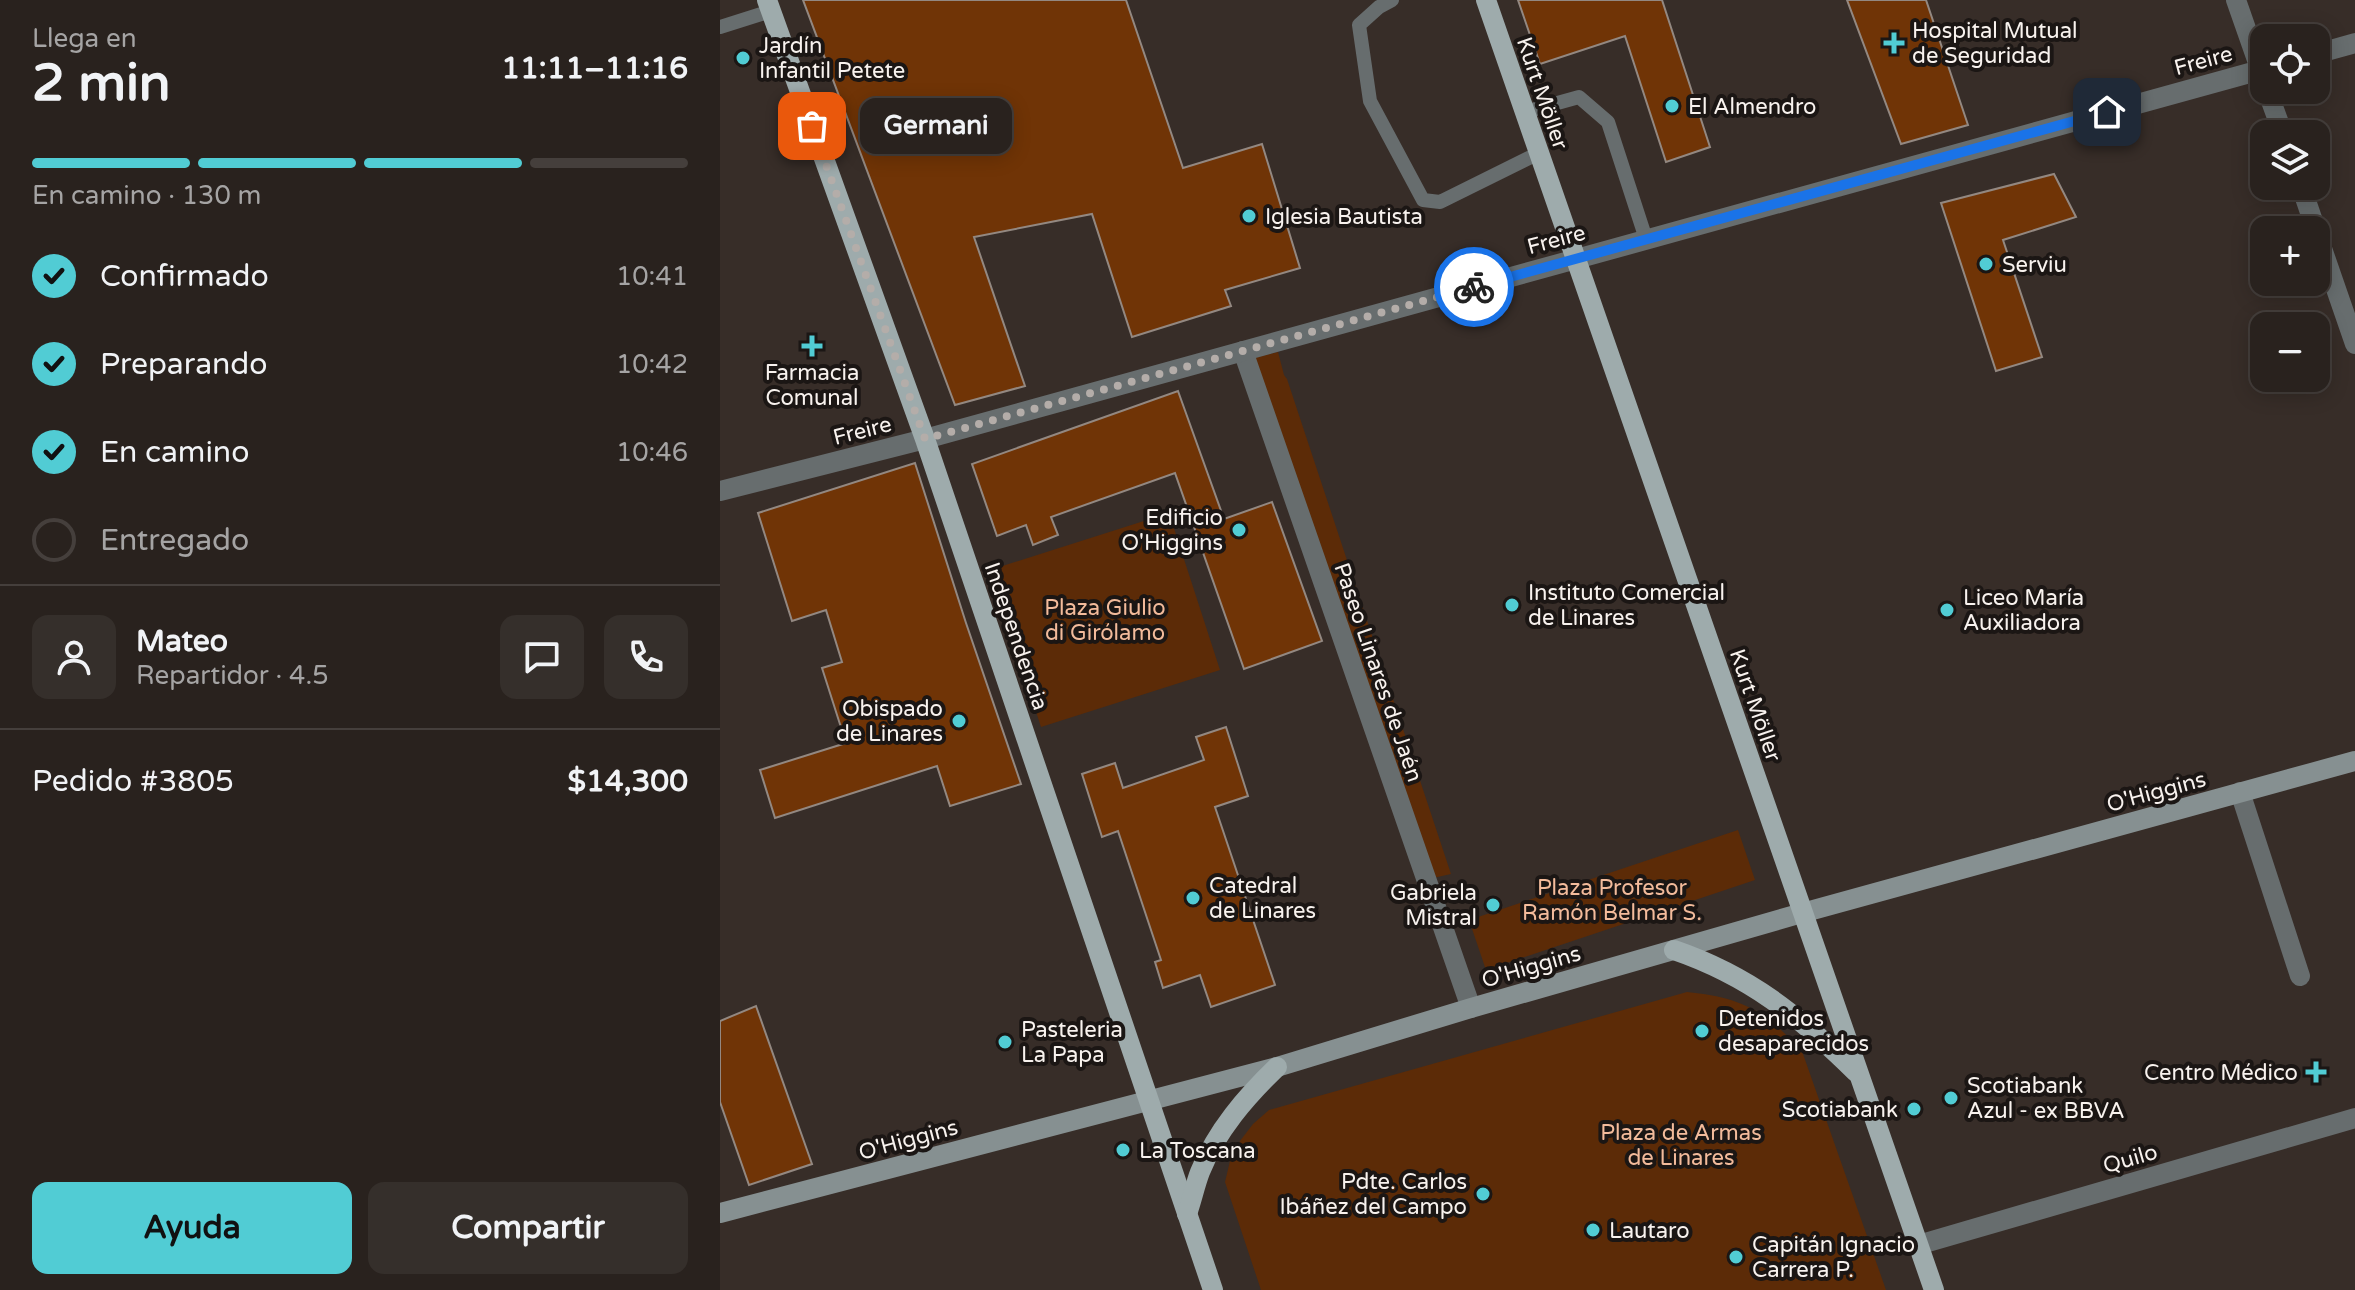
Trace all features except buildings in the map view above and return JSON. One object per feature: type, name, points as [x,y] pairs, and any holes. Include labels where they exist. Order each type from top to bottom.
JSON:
[{"type":"main road","name":"Kurt Möller","points":[[1486,0],[1934,1290]]},
{"type":"main road","name":"Independencia","points":[[769,6],[925,439],[1213,1290]]},
{"type":"main road","name":"O'Higgins","points":[[720,1213],[1277,1067],[1802,913],[2355,761]]},
{"type":"main road","points":[[1674,950],[1721,968],[1767,994],[1815,1031],[1859,1074]]},
{"type":"main road","points":[[1187,1214],[1200,1171],[1220,1133],[1246,1097],[1277,1067]]},
{"type":"street","points":[[2236,0],[2250,38]]},
{"type":"street","points":[[2330,50],[2355,43]]},
{"type":"street","name":"Freire","points":[[720,491],[925,439],[1646,239],[2250,76]]},
{"type":"street","points":[[2330,271],[2355,344]]},
{"type":"street","name":"Paseo Linares de Jaén","points":[[1243,351],[1471,1008]]},
{"type":"street","points":[[2240,792],[2300,976]]},
{"type":"street","name":"Quilo","points":[[1918,1245],[2355,1118]]},
{"type":"lane","points":[[1392,0],[1359,25],[1370,101],[1423,200],[1440,202],[1539,153]]},
{"type":"lane","points":[[720,27],[769,6]]},
{"type":"lane","points":[[1525,112],[1579,97],[1608,122],[1646,239]]},
{"type":"green space","points":[[1278,352],[1451,874],[1433,878],[1254,358]]},
{"type":"green space","name":"Plaza Giulio di Girólamo","points":[[1169,513],[1220,670],[1041,727],[990,570]]},
{"type":"green space","name":"Plaza Profesor Ramón Belmar S.","points":[[1738,830],[1755,880],[1486,970],[1469,920]]},
{"type":"green space","name":"Plaza de Armas de Linares","points":[[1687,992],[1723,998],[1752,1009],[1778,1027],[1803,1054],[1886,1290],[1261,1290],[1225,1182],[1230,1161],[1240,1141],[1269,1110]]},
{"type":"way so far","points":[[812,126],[925,439],[1474,287]]},
{"type":"place","name":"Hospital Mutual de Seguridad","points":[[1894,43]]},
{"type":"place","name":"Jardín Infantil Petete","points":[[743,58]]},
{"type":"place","name":"El Almendro","points":[[1672,106]]},
{"type":"place","name":"Germani","points":[[812,126]]},
{"type":"place","name":"Iglesia Bautista","points":[[1249,216]]},
{"type":"place","name":"Serviu","points":[[1986,264]]},
{"type":"place","name":"Farmacia Comunal","points":[[812,346]]},
{"type":"place","name":"Edificio O'Higgins","points":[[1239,530]]},
{"type":"place","name":"Instituto Comercial de Linares","points":[[1512,605]]},
{"type":"place","name":"Liceo María Auxiliadora","points":[[1947,610]]},
{"type":"place","name":"Obispado de Linares","points":[[959,721]]},
{"type":"place","name":"Catedral de Linares","points":[[1193,898]]},
{"type":"place","name":"Gabriela Mistral","points":[[1493,905]]},
{"type":"place","name":"Detenidos desaparecidos","points":[[1702,1031]]},
{"type":"place","name":"Pasteleria La Papa","points":[[1005,1042]]},
{"type":"place","name":"Centro Médico","points":[[2316,1072]]},
{"type":"place","name":"Scotiabank Azul - ex BBVA","points":[[1951,1098]]},
{"type":"place","name":"Scotiabank","points":[[1914,1109]]},
{"type":"place","name":"La Toscana","points":[[1123,1150]]},
{"type":"place","name":"Pdte. Carlos Ibáñez del Campo","points":[[1483,1194]]},
{"type":"place","name":"Lautaro","points":[[1593,1230]]},
{"type":"place","name":"Capitán Ignacio Carrera P.","points":[[1736,1257]]},
{"type":"route","points":[[1474,287],[2107,112]]}]
